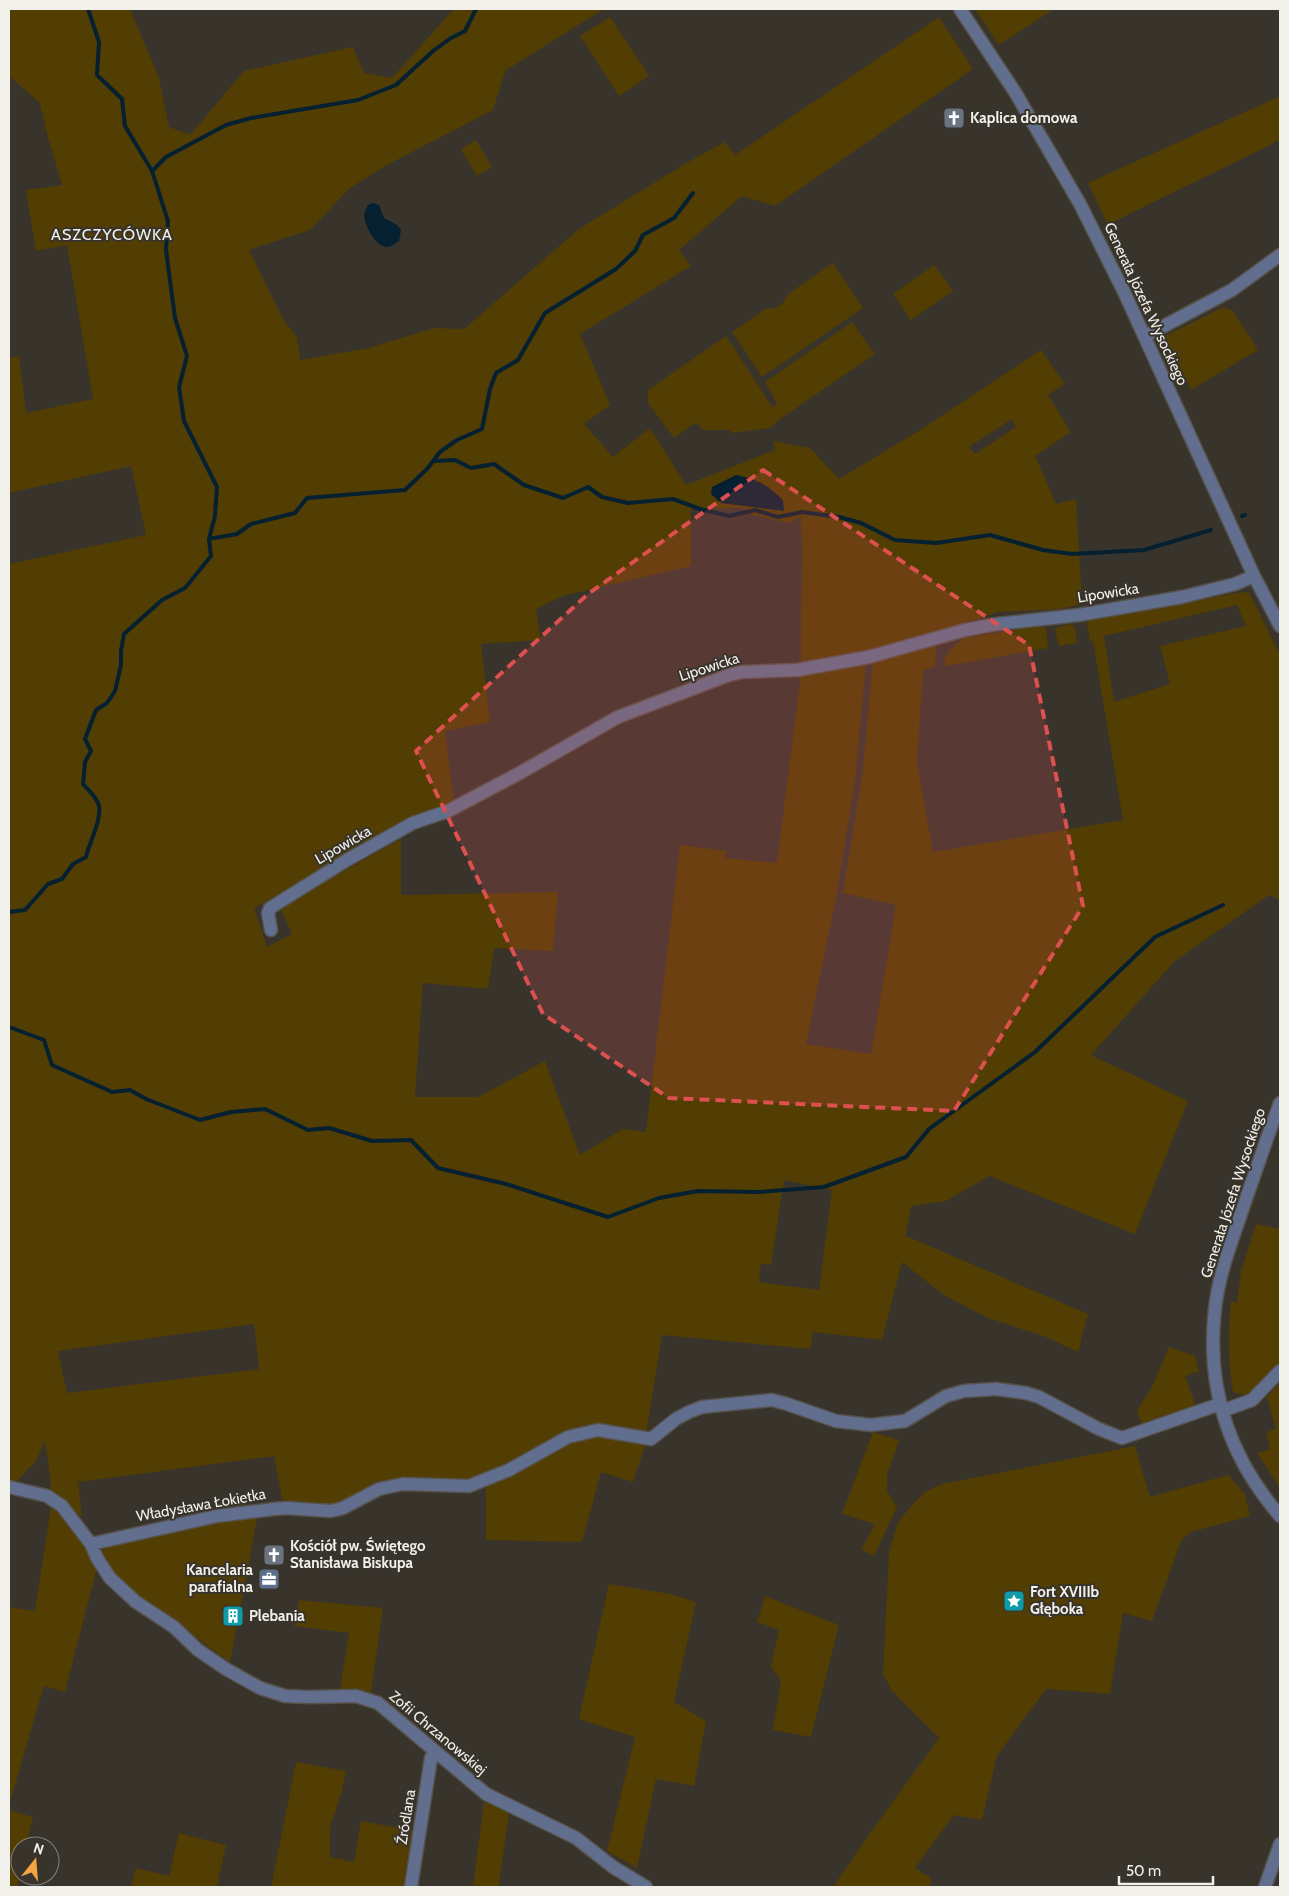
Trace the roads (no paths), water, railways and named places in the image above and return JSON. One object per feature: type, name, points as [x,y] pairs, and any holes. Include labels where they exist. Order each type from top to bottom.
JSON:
[{"type":"street","name":"Generała Józefa Wysockiego","points":[[960,9],[1015,92],[1080,204],[1145,336],[1254,576],[1280,626]]},
{"type":"street","points":[[1145,336],[1232,290],[1280,255]]},
{"type":"street","name":"Lipowicka","points":[[271,930],[268,913],[270,908],[347,860],[413,824],[448,811],[618,717],[729,675],[742,672],[797,670],[869,658],[965,630],[997,624],[1079,615],[1182,597],[1235,584],[1254,576]]},
{"type":"street","name":"Generała Józefa Wysockiego","points":[[1280,1104],[1227,1256],[1215,1308],[1213,1336],[1214,1367],[1221,1407],[1241,1461],[1260,1491],[1280,1516]]},
{"type":"street","points":[[1221,1407],[1252,1400],[1280,1371]]},
{"type":"street","name":"Władysława Łokietka","points":[[91,1544],[217,1516],[286,1508],[331,1511],[343,1508],[379,1489],[403,1484],[469,1486],[509,1470],[568,1438],[598,1430],[651,1439],[689,1412],[702,1407],[726,1404],[772,1400],[836,1421],[871,1425],[905,1421],[946,1396],[964,1391],[996,1389],[1026,1393],[1039,1397],[1099,1429],[1122,1438],[1221,1407]]},
{"type":"street","points":[[9,1487],[47,1496],[58,1503],[71,1515],[91,1544]]},
{"type":"street","name":"Zofii Chrzanowskiej","points":[[91,1544],[97,1558],[110,1578],[136,1602],[174,1627],[198,1650],[226,1669],[260,1688],[285,1696],[356,1696],[378,1703],[486,1794],[576,1838],[613,1867],[646,1887]]},
{"type":"street","name":"Źródlana","points":[[411,1887],[431,1758],[435,1752]]},
{"type":"street","points":[[1266,1887],[1280,1844]]},
{"type":"water","points":[[373,203],[379,205],[384,218],[397,225],[401,230],[399,241],[390,246],[383,246],[378,243],[366,223],[364,214],[368,205]]},
{"type":"water","points":[[736,475],[762,483],[772,490],[783,500],[784,511],[721,503],[711,494],[712,487]]},
{"type":"waterway","points":[[9,912],[25,910],[48,884],[62,879],[73,864],[86,857],[98,822],[99,808],[95,798],[83,784],[85,762],[91,751],[85,739],[96,710],[107,703],[115,691],[121,665],[124,634],[162,600],[185,588],[211,556],[209,539],[215,516],[217,487],[184,421],[179,387],[187,356],[175,318],[166,250],[168,221],[152,171],[125,126],[122,99],[97,75],[99,42],[88,9]]},
{"type":"waterway","points":[[152,171],[166,157],[226,125],[251,118],[358,100],[396,85],[433,51],[465,31],[476,9]]},
{"type":"waterway","points":[[209,539],[237,534],[251,524],[295,513],[307,498],[405,490],[427,469],[440,452],[457,440],[482,429],[490,389],[496,373],[518,360],[545,313],[616,269],[635,251],[643,235],[674,218],[693,193]]},
{"type":"waterway","points":[[434,461],[455,460],[471,468],[494,464],[524,485],[563,498],[588,487],[602,497],[628,503],[673,499],[700,509],[729,516],[755,510],[778,517],[802,512],[839,517],[861,523],[895,540],[936,543],[990,535],[1043,550],[1072,554],[1144,550],[1211,530]]},
{"type":"waterway","points":[[9,1027],[44,1040],[52,1065],[112,1092],[130,1090],[146,1099],[200,1120],[231,1112],[265,1109],[308,1130],[329,1128],[372,1141],[411,1140],[438,1168],[506,1184],[608,1217],[659,1198],[698,1191],[759,1192],[824,1187],[906,1157],[929,1129],[1035,1052],[1155,937],[1223,905]]},
{"type":"place","name":"Kaplica domowa","points":[[954,118]]},
{"type":"place","name":"Kościół pw. Świętego Stanisława Biskupa","points":[[274,1555]]},
{"type":"place","name":"Kancelaria parafialna","points":[[269,1579]]},
{"type":"place","name":"Fort XVIIIb Głęboka","points":[[1014,1601]]},
{"type":"place","name":"Plebania","points":[[233,1616]]},
{"type":"district","name":"ASZCZYCÓWKA","points":[[112,234]]}]
